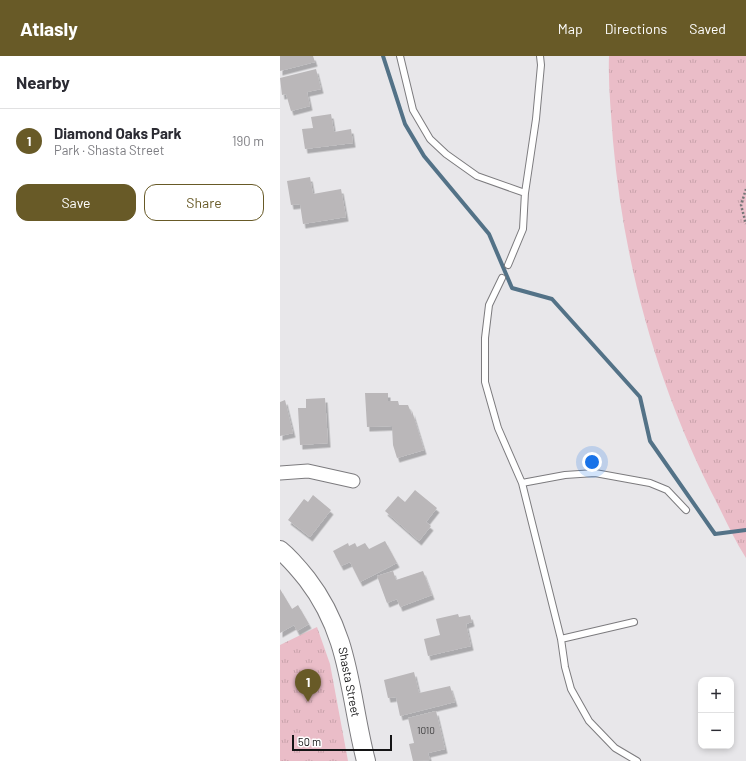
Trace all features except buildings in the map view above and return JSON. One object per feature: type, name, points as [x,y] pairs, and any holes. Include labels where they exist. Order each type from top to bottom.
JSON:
[{"type":"street","points":[[280,473],[308,471],[353,481]]},
{"type":"street","name":"Shasta Street","points":[[280,550],[317,592],[336,629],[348,669],[358,730],[366,761]]},
{"type":"lane","points":[[400,56],[413,110],[430,139],[446,154],[477,176],[525,192]]},
{"type":"lane","points":[[508,265],[523,230],[525,192],[536,119],[541,66],[540,56]]},
{"type":"lane","points":[[502,278],[489,305],[484,338],[485,382],[498,428],[522,483],[561,639],[565,667],[571,689],[589,721],[615,748],[637,761]]},
{"type":"lane","points":[[522,483],[565,475],[595,473],[650,482],[668,490],[686,510]]},
{"type":"lane","points":[[561,639],[634,622]]},
{"type":"path","points":[[746,188],[742,205],[746,224]]},
{"type":"green space","points":[[609,56],[746,56],[746,558],[731,532],[697,462],[678,418],[648,328],[636,282],[618,188],[613,141]]},
{"type":"green space","points":[[317,627],[330,664],[348,761],[280,761],[280,645]]},
{"type":"waterway","points":[[383,56],[405,124],[424,156],[489,234],[512,288],[552,299],[640,397],[650,441],[715,534],[746,530]]},
{"type":"place","name":"Diamond Oaks Park","points":[[308,702]]}]
